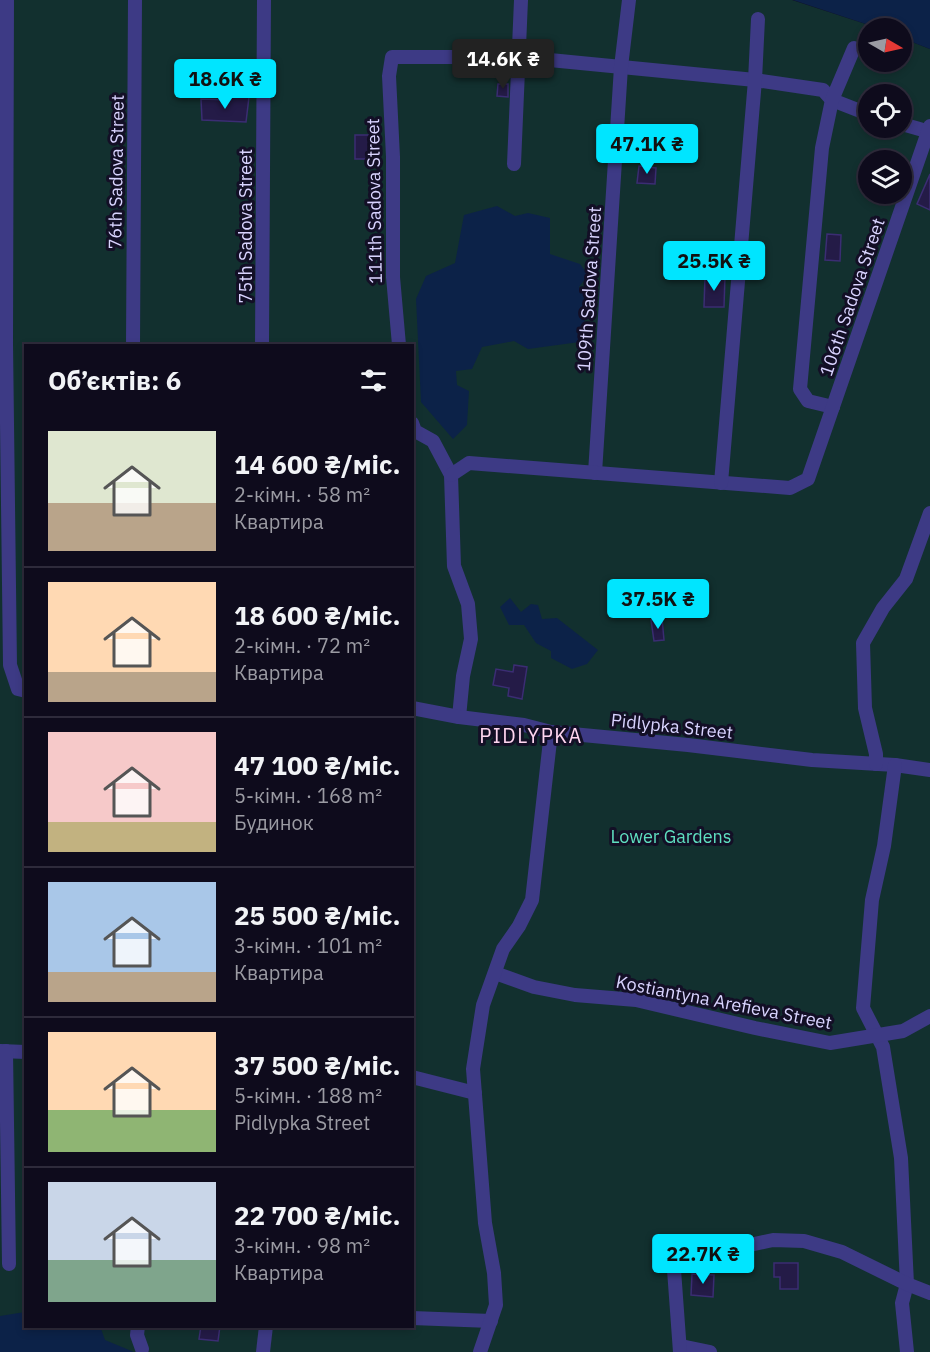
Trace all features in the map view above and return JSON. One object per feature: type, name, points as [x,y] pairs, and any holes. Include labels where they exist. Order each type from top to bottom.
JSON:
[{"type":"street","points":[[7,0],[6,343],[10,665],[18,688],[24,690]]},
{"type":"street","name":"76th Sadova Street","points":[[133,344],[135,0]]},
{"type":"street","name":"75th Sadova Street","points":[[262,344],[264,0]]},
{"type":"street","points":[[514,164],[521,0]]},
{"type":"street","name":"109th Sadova Street","points":[[595,473],[621,67],[629,0]]},
{"type":"street","points":[[451,475],[469,463],[721,483],[755,80],[758,19]]},
{"type":"street","points":[[833,406],[808,401],[800,389],[822,148],[832,100],[854,48]]},
{"type":"street","name":"111th Sadova Street","points":[[399,344],[393,277],[393,157],[389,76],[392,57],[519,57]]},
{"type":"street","points":[[519,57],[755,80],[823,90],[832,100],[858,110]]},
{"type":"street","points":[[912,126],[929,130]]},
{"type":"street","name":"106th Sadova Street","points":[[721,483],[790,488],[808,479],[929,130]]},
{"type":"street","points":[[414,430],[433,441],[451,475],[454,566],[468,604],[471,639],[462,676],[459,717]]},
{"type":"street","points":[[876,764],[876,754],[865,708],[863,643],[883,608],[906,579],[930,513]]},
{"type":"street","name":"Pidlypka Street","points":[[414,708],[550,732],[930,770]]},
{"type":"street","points":[[480,1352],[496,1305],[494,1273],[485,1223],[473,1069],[483,1005],[503,949],[519,926],[532,900],[550,732]]},
{"type":"street","points":[[895,765],[884,846],[872,900],[863,1008],[883,1047],[901,1158],[907,1284],[902,1303],[907,1352]]},
{"type":"street","name":"Kostiantyna Arefieva Street","points":[[495,973],[534,987],[575,995],[636,1000],[755,1028],[830,1042],[878,1036],[903,1030],[930,1016]]},
{"type":"street","points":[[9,1264],[3,1051],[24,1052]]},
{"type":"street","points":[[414,1078],[475,1093]]},
{"type":"street","points":[[710,1352],[680,1349],[673,1256],[686,1249],[745,1245],[773,1240],[804,1241],[842,1252],[930,1293]]},
{"type":"street","points":[[414,1318],[491,1321]]},
{"type":"street","points":[[138,1328],[142,1349]]},
{"type":"street","points":[[263,1352],[266,1328]]},
{"type":"green space","name":"Lower Gardens","points":[[0,0],[792,0],[858,21],[858,72],[912,72],[912,42],[930,49],[930,1352],[0,1352]]},
{"type":"water","points":[[793,0],[930,0],[930,49],[912,42],[912,18],[858,18],[858,21]]},
{"type":"water","points":[[497,206],[515,216],[528,213],[550,218],[550,254],[580,264],[588,275],[579,287],[589,300],[584,323],[587,341],[528,349],[514,341],[482,347],[472,369],[456,371],[457,385],[469,391],[467,425],[453,439],[421,402],[416,299],[426,276],[455,263],[464,215]]},
{"type":"water","points":[[510,598],[521,612],[531,604],[538,605],[542,619],[557,618],[598,650],[587,664],[572,669],[551,658],[551,651],[536,643],[524,625],[509,625],[500,607]]},
{"type":"water","points":[[24,1312],[24,1328],[101,1328],[105,1340],[134,1352],[0,1352],[0,1316]]},
{"type":"building","points":[[498,84],[508,84],[508,97],[497,96]]},
{"type":"building","points":[[234,96],[249,97],[246,122],[202,120],[201,99],[229,100]]},
{"type":"building","points":[[355,135],[378,135],[378,159],[355,159]]},
{"type":"building","points":[[639,166],[656,168],[655,184],[637,183]]},
{"type":"building","points":[[930,174],[930,210],[917,204]]},
{"type":"building","points":[[827,234],[841,235],[840,261],[825,260]]},
{"type":"building","points":[[705,276],[725,276],[724,307],[704,307]]},
{"type":"building","points":[[662,618],[664,640],[654,641],[651,620]]},
{"type":"building","points":[[514,665],[527,667],[522,699],[508,696],[509,688],[493,685],[496,669],[513,672]]},
{"type":"building","points":[[774,1263],[798,1263],[798,1289],[780,1289],[780,1277],[774,1277]]},
{"type":"building","points":[[692,1274],[714,1275],[713,1297],[691,1295]]},
{"type":"building","points":[[201,1328],[220,1328],[218,1341],[199,1339]]},
{"type":"district","name":"PIDLYPKA","points":[[531,735]]}]
